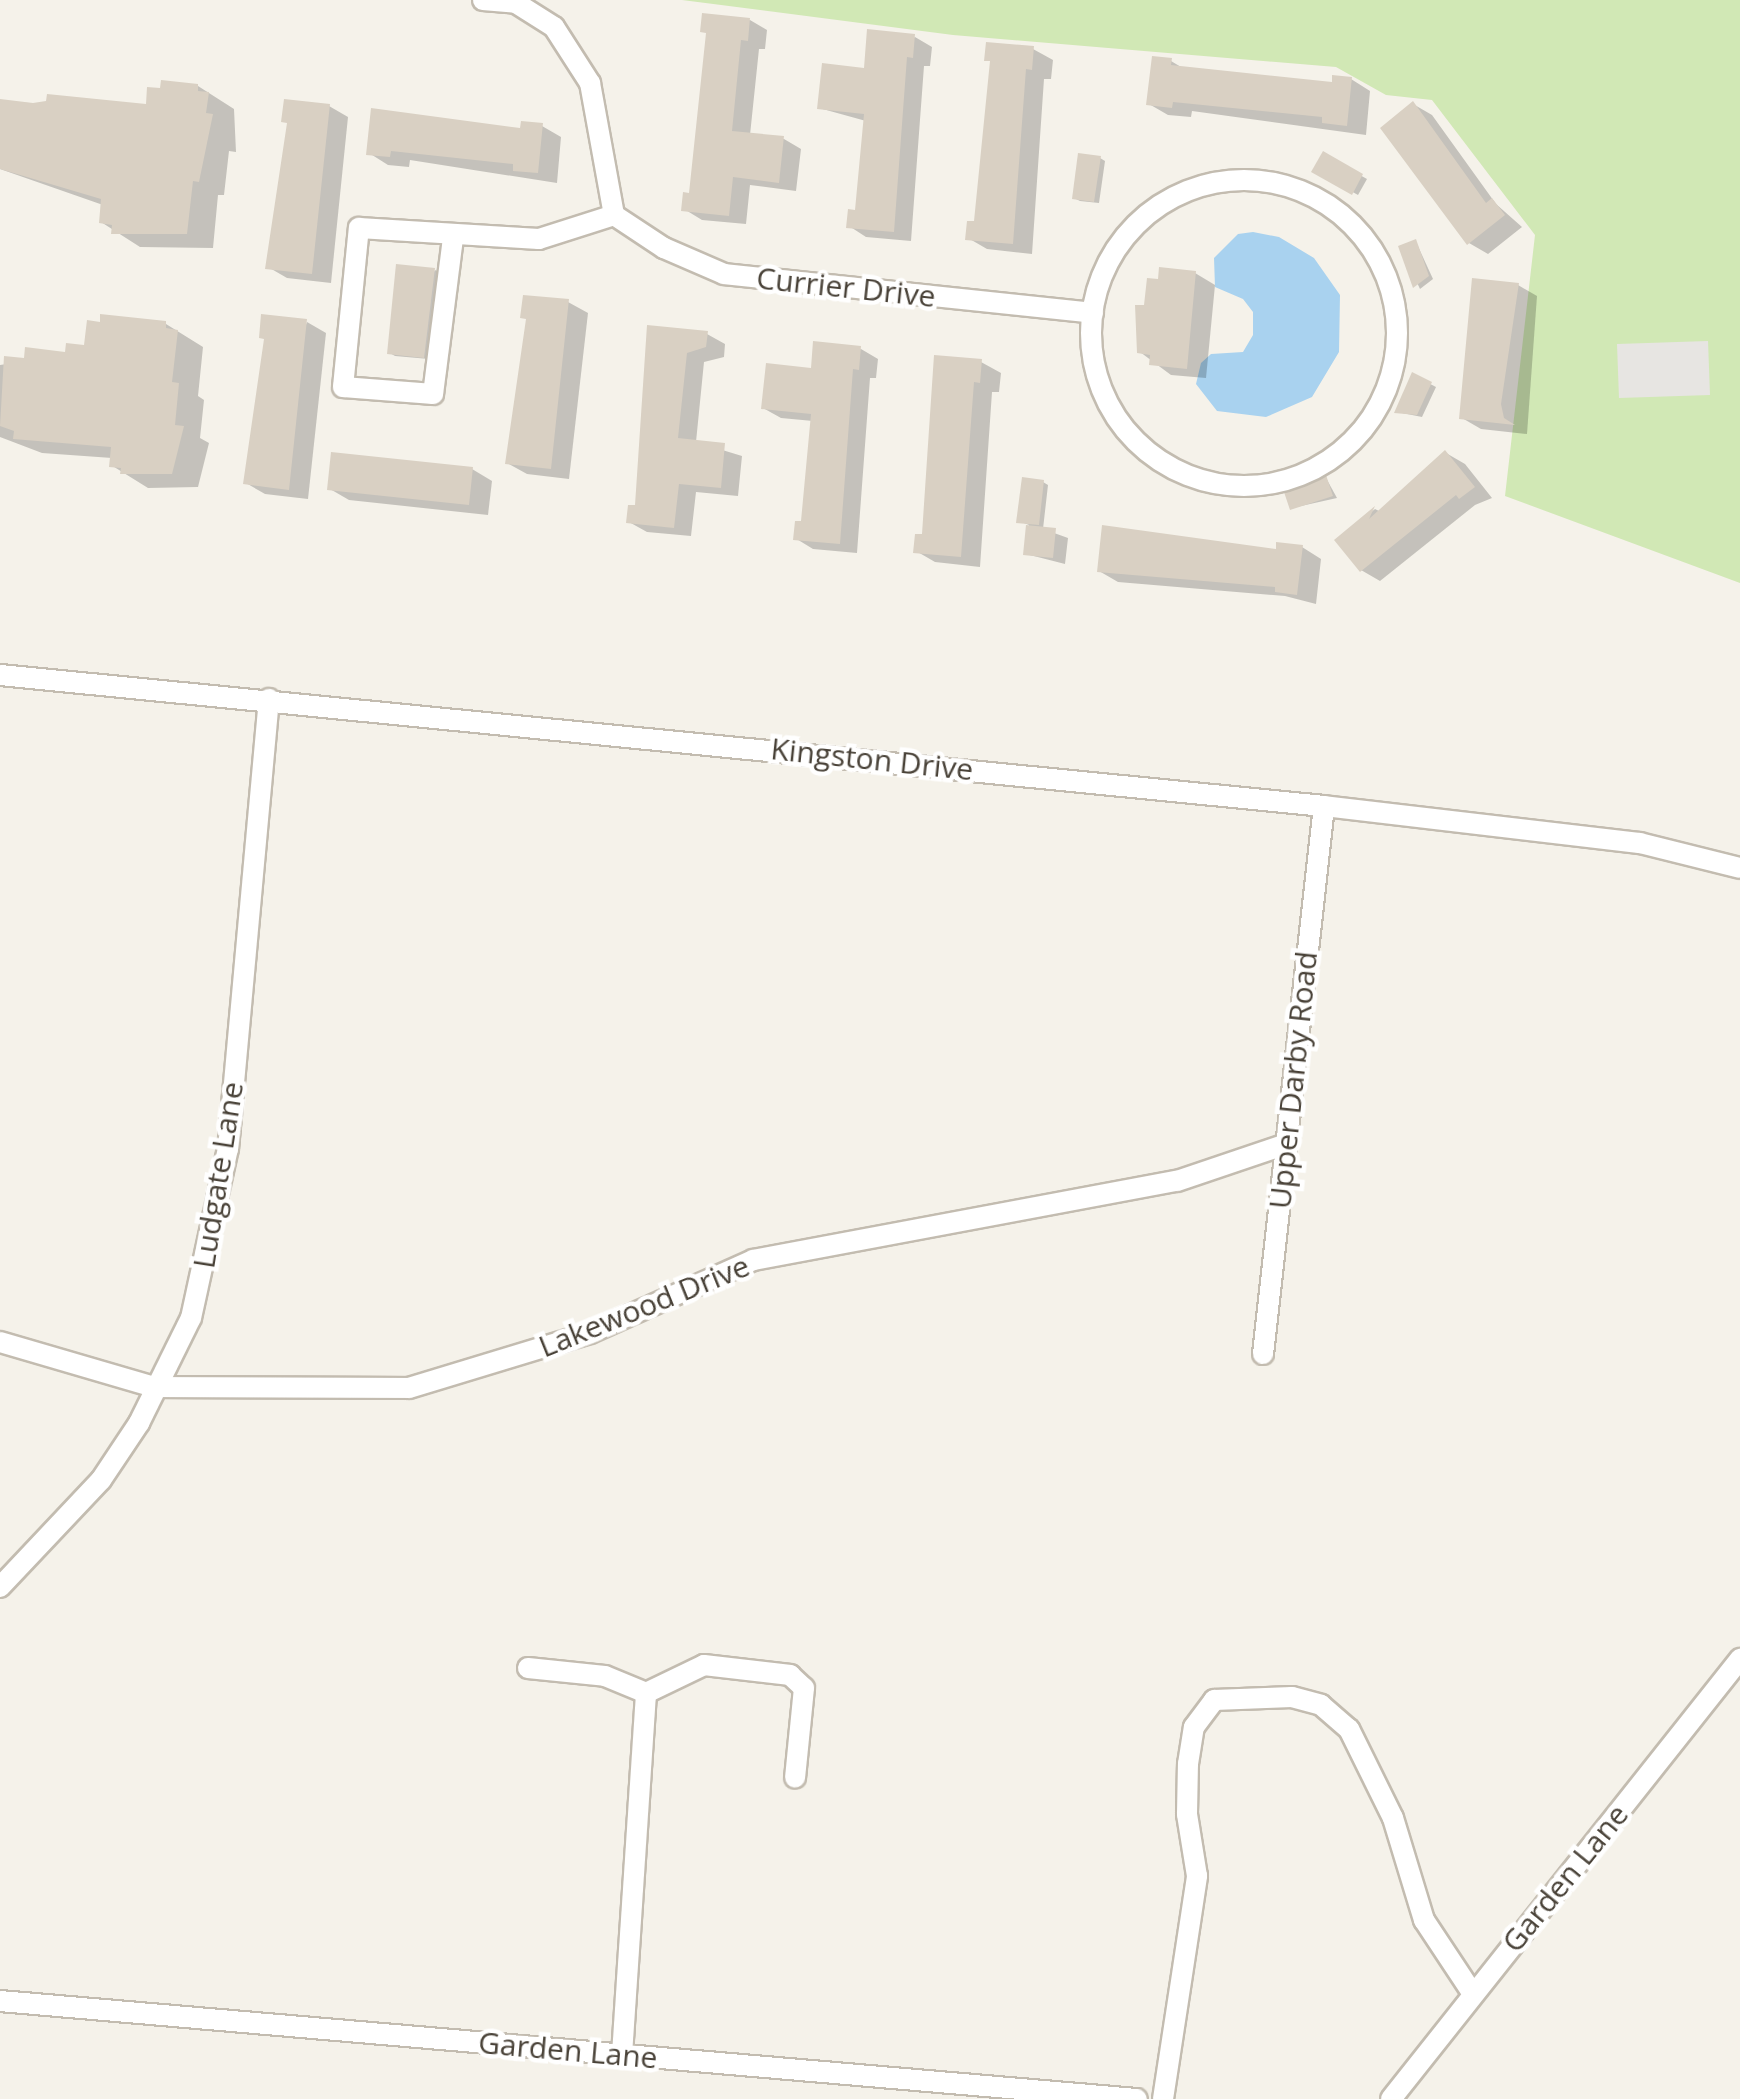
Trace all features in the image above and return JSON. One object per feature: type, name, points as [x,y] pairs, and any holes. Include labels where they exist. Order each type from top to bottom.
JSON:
[{"type":"street","points":[[452,238],[433,394],[342,387],[359,228],[452,238],[539,239],[614,215],[590,83],[554,27],[516,3],[483,0]]},
{"type":"street","points":[[1238,179],[1288,185],[1334,208],[1373,251],[1392,290],[1398,340],[1387,390],[1348,444],[1321,466],[1274,485],[1222,486],[1175,471],[1134,441],[1105,399],[1091,350],[1093,313],[1113,253],[1146,215],[1189,189],[1238,179]]},
{"type":"street","name":"Currier Drive","points":[[614,215],[664,248],[724,274],[1093,313]]},
{"type":"street","name":"Kingston Drive","points":[[0,675],[1324,806],[1640,843],[1740,868]]},
{"type":"street","name":"Ludgate Lane","points":[[0,1586],[101,1480],[191,1318],[219,1204],[269,699]]},
{"type":"street","name":"Upper Darby Road","points":[[1263,1354],[1324,806]]},
{"type":"street","name":"Lakewood Drive","points":[[0,1342],[154,1386],[368,1392],[435,1382],[590,1334],[753,1260],[1164,1184],[1286,1144]]},
{"type":"street","name":"Garden Lane","points":[[1391,2099],[1740,1659]]},
{"type":"street","points":[[528,1668],[605,1676],[646,1693],[704,1666],[790,1674],[804,1688],[796,1778]]},
{"type":"street","points":[[622,2054],[646,1693]]},
{"type":"street","points":[[1163,2099],[1197,1876],[1187,1814],[1188,1764],[1194,1726],[1214,1700],[1292,1698],[1322,1705],[1349,1729],[1393,1818],[1424,1920],[1473,1994]]},
{"type":"street","name":"Garden Lane","points":[[0,2001],[1137,2099]]},
{"type":"green space","points":[[682,0],[1740,0],[1740,583],[1505,496],[1535,235],[1432,100],[1386,95],[1336,67],[953,35]]},
{"type":"shaded area","points":[[1708,341],[1710,395],[1619,398],[1617,344]]},
{"type":"water","points":[[1253,232],[1279,237],[1314,258],[1340,295],[1339,352],[1312,397],[1266,417],[1217,411],[1196,384],[1201,363],[1211,354],[1243,352],[1253,335],[1253,312],[1243,299],[1215,287],[1214,258],[1238,234]]},
{"type":"building","points":[[702,13],[750,18],[748,41],[741,40],[732,131],[784,136],[779,183],[733,177],[729,216],[681,211],[683,192],[689,193],[706,33],[700,32]]},
{"type":"building","points":[[867,29],[915,34],[913,58],[907,57],[894,232],[846,228],[848,209],[855,210],[864,114],[817,109],[822,63],[864,68]]},
{"type":"building","points":[[986,42],[1034,46],[1032,70],[1026,69],[1013,244],[965,240],[967,221],[974,221],[990,61],[984,61]]},
{"type":"building","points":[[1152,56],[1172,58],[1171,65],[1332,82],[1332,75],[1352,77],[1347,126],[1322,123],[1322,117],[1173,102],[1172,108],[1146,105]]},
{"type":"building","points":[[161,80],[198,84],[198,91],[209,92],[206,113],[213,114],[199,182],[193,181],[187,234],[111,234],[112,225],[99,223],[101,199],[0,169],[0,99],[33,103],[46,101],[47,94],[146,104],[147,87],[160,88]]},
{"type":"building","points":[[284,99],[330,104],[312,274],[265,269],[287,123],[281,122]]},
{"type":"building","points":[[1413,101],[1486,203],[1492,198],[1505,215],[1467,245],[1380,128]]},
{"type":"building","points":[[371,108],[520,128],[521,121],[543,123],[538,173],[513,171],[513,164],[391,151],[390,157],[366,155]]},
{"type":"building","points":[[1323,151],[1363,174],[1352,195],[1311,172]]},
{"type":"building","points":[[1078,153],[1101,156],[1094,202],[1072,199]]},
{"type":"building","points":[[1416,239],[1429,276],[1413,288],[1398,246]]},
{"type":"building","points":[[396,264],[435,268],[424,358],[387,354]]},
{"type":"building","points":[[1159,267],[1196,271],[1187,369],[1149,365],[1150,355],[1137,353],[1135,305],[1144,305],[1147,278],[1158,279]]},
{"type":"building","points":[[1472,278],[1519,283],[1501,404],[1504,418],[1515,425],[1459,419]]},
{"type":"building","points":[[523,295],[569,299],[551,469],[505,464],[526,319],[520,318]]},
{"type":"building","points":[[100,314],[166,321],[166,328],[178,330],[172,382],[179,383],[175,425],[184,426],[172,474],[120,474],[121,468],[109,467],[111,447],[13,439],[14,431],[0,426],[4,356],[24,358],[25,347],[65,352],[66,343],[84,345],[87,320],[100,322]]},
{"type":"building","points":[[261,314],[307,319],[289,490],[243,484],[264,339],[259,338]]},
{"type":"building","points":[[647,325],[708,331],[706,347],[687,353],[678,438],[725,443],[721,488],[679,484],[674,528],[626,523],[628,505],[635,505]]},
{"type":"building","points":[[813,341],[861,346],[859,370],[853,369],[840,544],[793,540],[795,521],[801,521],[811,414],[761,409],[766,363],[811,368]]},
{"type":"building","points":[[934,355],[982,359],[980,383],[974,382],[961,557],[913,553],[915,534],[922,534]]},
{"type":"building","points":[[1412,372],[1432,382],[1417,415],[1394,413]]},
{"type":"building","points":[[1445,450],[1475,487],[1459,499],[1456,495],[1360,572],[1334,540],[1375,506],[1369,519]]},
{"type":"building","points":[[331,452],[473,467],[469,505],[327,490]]},
{"type":"building","points":[[1326,475],[1333,496],[1290,510],[1283,489]]},
{"type":"building","points":[[1022,477],[1044,480],[1039,525],[1016,523]]},
{"type":"building","points":[[1026,525],[1056,528],[1053,558],[1023,555]]},
{"type":"building","points":[[1102,525],[1276,549],[1276,542],[1303,545],[1297,595],[1275,592],[1275,587],[1097,572]]}]
